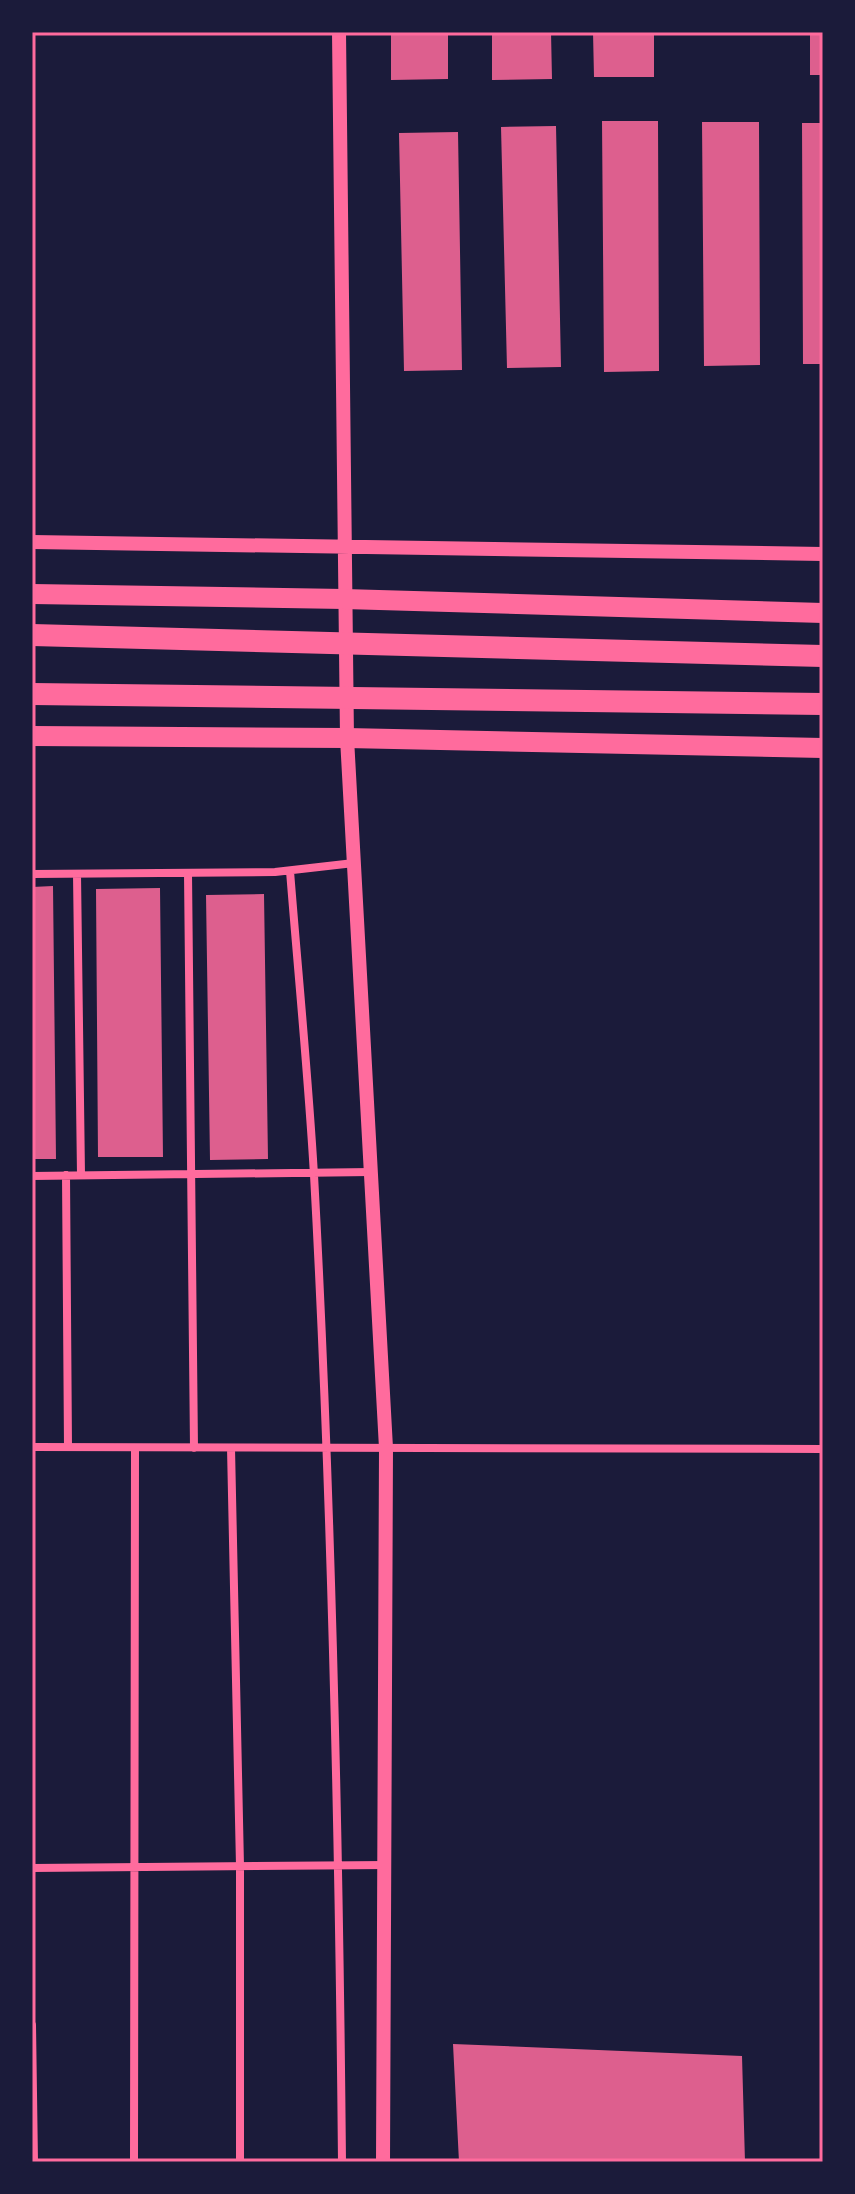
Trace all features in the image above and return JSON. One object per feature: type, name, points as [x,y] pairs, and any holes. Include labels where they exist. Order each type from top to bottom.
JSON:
[{"type":"highway","points":[[32,635],[823,656]]},
{"type":"highway","points":[[32,694],[823,704]]},
{"type":"main road","points":[[32,594],[344,599],[823,613]]},
{"type":"main road","points":[[32,736],[347,738],[823,748]]},
{"type":"street","points":[[339,32],[347,738],[386,1448],[387,1865],[383,2162]]},
{"type":"street","points":[[32,542],[823,554]]},
{"type":"street","points":[[32,874],[290,871],[354,863]]},
{"type":"street","points":[[290,871],[314,1173],[339,1865],[342,2162]]},
{"type":"street","points":[[188,873],[194,1448]]},
{"type":"street","points":[[77,874],[81,1175]]},
{"type":"street","points":[[32,1176],[371,1172]]},
{"type":"street","points":[[66,1175],[68,1447]]},
{"type":"street","points":[[32,1447],[823,1449]]},
{"type":"street","points":[[134,2162],[135,1448]]},
{"type":"street","points":[[231,1448],[240,1866],[240,2162]]},
{"type":"street","points":[[32,1868],[387,1865]]},
{"type":"street","points":[[32,2025],[34,2162]]},
{"type":"building","points":[[391,32],[448,32],[448,79],[391,80]]},
{"type":"building","points":[[492,32],[551,32],[552,79],[492,80]]},
{"type":"building","points":[[593,32],[654,32],[654,77],[594,77]]},
{"type":"building","points":[[810,32],[823,32],[823,75],[810,75]]},
{"type":"building","points":[[602,121],[658,121],[659,371],[604,372]]},
{"type":"building","points":[[702,122],[759,122],[760,365],[704,366]]},
{"type":"building","points":[[802,123],[823,123],[823,364],[803,364]]},
{"type":"building","points":[[556,126],[561,367],[507,368],[501,127]]},
{"type":"building","points":[[458,132],[462,370],[404,371],[399,133]]},
{"type":"building","points":[[53,886],[56,1159],[32,1159],[32,887]]},
{"type":"building","points":[[160,888],[163,1157],[98,1157],[96,889]]},
{"type":"building","points":[[264,894],[268,1159],[210,1160],[206,895]]},
{"type":"building","points":[[453,2044],[742,2056],[745,2162],[459,2162]]}]
